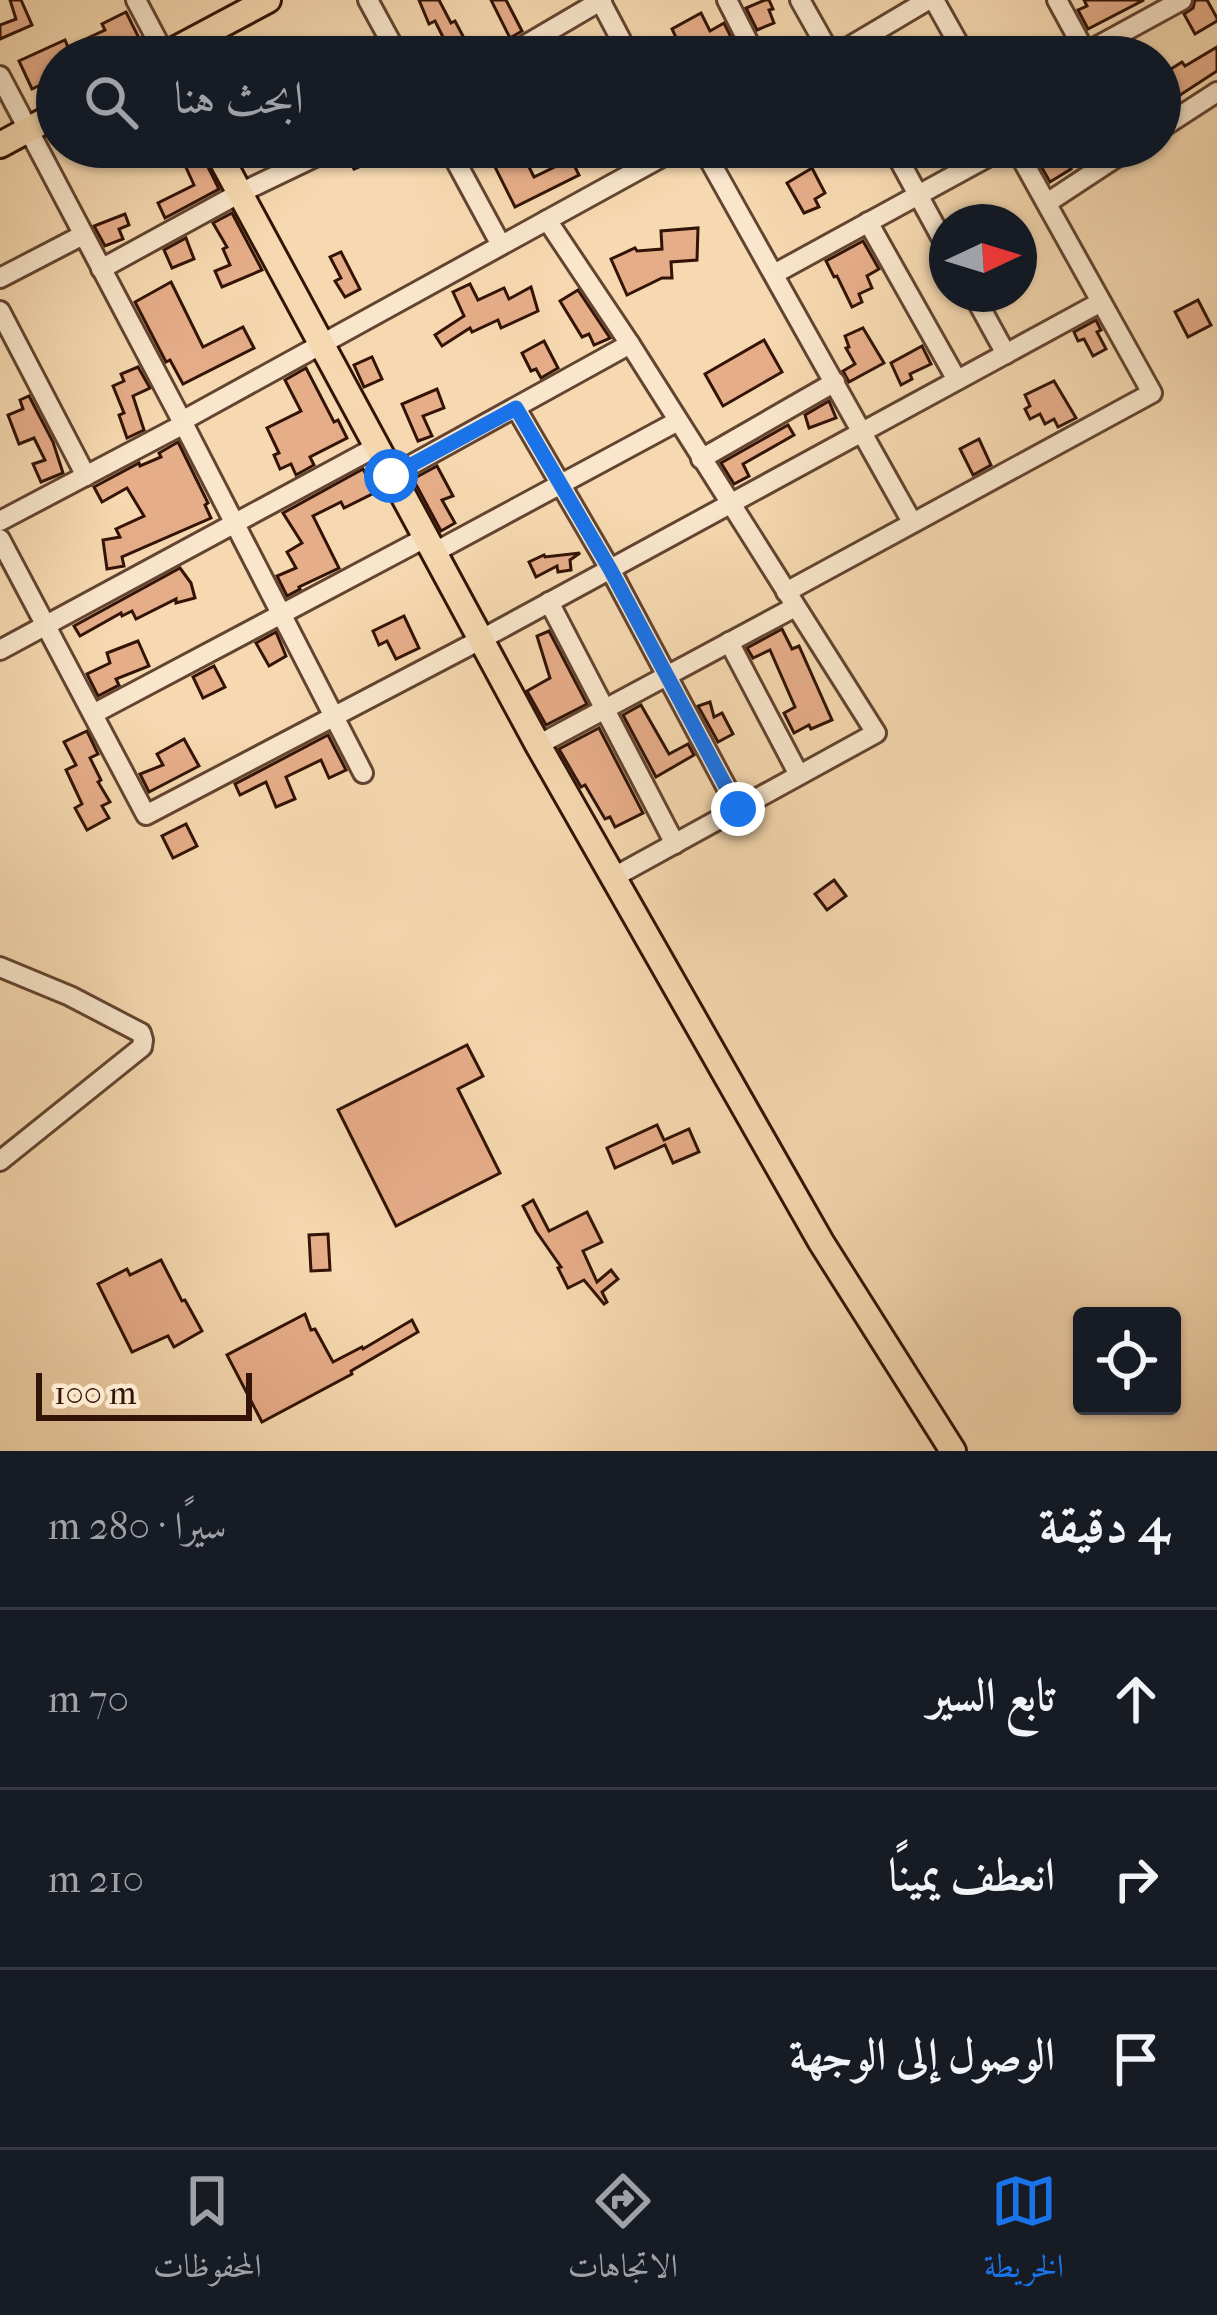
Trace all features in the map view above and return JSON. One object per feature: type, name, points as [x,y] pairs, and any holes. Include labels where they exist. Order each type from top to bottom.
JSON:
[{"type":"main road","points":[[201,36],[268,0]]},
{"type":"main road","points":[[0,145],[36,125]]},
{"type":"main road","points":[[226,168],[538,745],[821,1242],[952,1451]]},
{"type":"street","points":[[136,0],[154,36]]},
{"type":"street","points":[[368,0],[388,36]]},
{"type":"street","points":[[540,36],[601,0],[619,36]]},
{"type":"street","points":[[727,0],[745,36]]},
{"type":"street","points":[[800,0],[824,36]]},
{"type":"street","points":[[871,36],[931,0],[953,36]]},
{"type":"street","points":[[1057,0],[1077,36]]},
{"type":"street","points":[[1120,36],[1183,0]]},
{"type":"street","points":[[0,76],[36,143]]},
{"type":"street","points":[[1181,115],[1217,92]]},
{"type":"street","points":[[49,168],[363,773]]},
{"type":"street","points":[[101,269],[293,168]]},
{"type":"street","points":[[459,168],[501,245]]},
{"type":"street","points":[[0,521],[642,168]]},
{"type":"street","points":[[714,168],[911,521]]},
{"type":"street","points":[[903,168],[929,216]]},
{"type":"street","points":[[774,274],[969,168]]},
{"type":"street","points":[[538,745],[729,642],[911,521],[1152,393],[1024,168]]},
{"type":"street","points":[[1047,203],[1100,168]]},
{"type":"street","points":[[547,220],[876,733],[614,877]]},
{"type":"street","points":[[868,222],[957,380]]},
{"type":"street","points":[[0,278],[83,235]]},
{"type":"street","points":[[0,539],[146,815],[480,640],[1101,302]]},
{"type":"street","points":[[0,311],[86,476]]},
{"type":"street","points":[[983,312],[1006,354]]},
{"type":"street","points":[[391,476],[630,344]]},
{"type":"street","points":[[701,459],[835,382]]},
{"type":"street","points":[[516,408],[610,569],[738,809]]},
{"type":"street","points":[[93,714],[678,421]]},
{"type":"street","points":[[0,650],[376,447]]},
{"type":"street","points":[[549,602],[675,844]]},
{"type":"street","points":[[729,642],[800,776]]},
{"type":"street","points":[[0,967],[87,1005],[141,1033],[143,1040],[142,1048],[0,1161]]},
{"type":"building","points":[[10,0],[21,0],[32,25],[0,39],[0,25],[16,19]]},
{"type":"building","points":[[419,0],[439,0],[463,36],[442,36],[435,21],[429,24]]},
{"type":"building","points":[[491,0],[506,0],[522,31],[509,36]]},
{"type":"building","points":[[765,0],[773,9],[769,10],[774,23],[757,30],[746,8]]},
{"type":"building","points":[[1084,0],[1144,0],[1088,29],[1078,10],[1087,6]]},
{"type":"building","points":[[1195,0],[1207,0],[1217,21],[1195,34],[1184,14]]},
{"type":"building","points":[[126,12],[138,36],[92,36],[105,30],[102,24]]},
{"type":"building","points":[[701,13],[710,31],[724,23],[730,36],[675,36],[672,29]]},
{"type":"building","points":[[1217,47],[1217,71],[1181,94],[1181,63],[1185,66]]},
{"type":"building","points":[[36,53],[36,87],[32,89],[19,61]]},
{"type":"building","points":[[186,168],[208,168],[219,189],[165,218],[158,203],[194,185]]},
{"type":"building","points":[[496,168],[530,168],[534,177],[552,168],[576,168],[579,175],[515,207]]},
{"type":"building","points":[[812,168],[825,193],[815,199],[819,207],[804,213],[787,183]]},
{"type":"building","points":[[1042,168],[1071,169],[1050,182]]},
{"type":"building","points":[[232,213],[262,270],[222,287],[215,271],[230,265],[223,249],[227,247],[213,223]]},
{"type":"building","points":[[125,214],[129,225],[119,229],[123,239],[105,246],[94,226]]},
{"type":"building","points":[[698,228],[697,260],[671,262],[672,278],[627,295],[611,259],[635,248],[662,249],[661,231]]},
{"type":"building","points":[[186,238],[194,259],[172,268],[164,250]]},
{"type":"building","points":[[863,241],[879,269],[867,276],[872,288],[859,294],[862,302],[852,307],[826,261]]},
{"type":"building","points":[[341,252],[360,289],[345,297],[335,281],[341,278],[330,257]]},
{"type":"building","points":[[171,282],[203,347],[243,327],[254,348],[183,384],[135,302]]},
{"type":"building","points":[[470,284],[478,300],[504,288],[509,299],[531,287],[538,311],[501,328],[498,320],[472,332],[470,328],[442,346],[435,335],[464,316],[453,292]]},
{"type":"building","points":[[578,290],[610,338],[594,345],[589,334],[582,337],[560,301]]},
{"type":"building","points":[[1198,300],[1211,325],[1188,337],[1175,312]]},
{"type":"building","points":[[1096,320],[1106,349],[1093,356],[1074,332]]},
{"type":"building","points":[[863,328],[884,363],[849,382],[843,371],[855,364],[845,336]]},
{"type":"building","points":[[764,340],[782,372],[723,406],[705,374]]},
{"type":"building","points":[[544,341],[558,368],[541,378],[536,369],[531,371],[522,353]]},
{"type":"building","points":[[922,346],[931,364],[910,374],[912,379],[901,385],[891,363]]},
{"type":"building","points":[[372,357],[382,379],[364,387],[354,365]]},
{"type":"building","points":[[138,367],[150,388],[133,396],[144,430],[127,438],[119,415],[124,413],[113,386],[124,381],[121,374]]},
{"type":"building","points":[[306,368],[347,438],[310,457],[314,465],[296,475],[291,464],[280,469],[274,455],[279,453],[267,428],[301,411],[285,380]]},
{"type":"building","points":[[1054,381],[1076,418],[1058,427],[1054,419],[1045,424],[1040,414],[1030,419],[1025,409],[1030,406],[1025,395]]},
{"type":"building","points":[[437,389],[444,408],[423,416],[432,436],[418,441],[402,404]]},
{"type":"building","points":[[29,396],[63,473],[41,482],[33,464],[45,460],[34,438],[19,444],[8,415],[23,409],[20,400]]},
{"type":"building","points":[[829,401],[836,418],[809,428],[805,415]]},
{"type":"building","points":[[788,425],[794,435],[743,464],[749,476],[734,484],[721,463]]},
{"type":"building","points":[[979,439],[991,465],[973,475],[960,449]]},
{"type":"building","points":[[178,442],[211,518],[122,557],[124,566],[107,569],[103,540],[120,537],[116,529],[144,516],[127,488],[102,502],[94,487],[161,457],[159,453]]},
{"type":"building","points":[[437,466],[453,496],[442,500],[455,523],[441,531],[413,479]]},
{"type":"building","points":[[363,469],[376,492],[313,516],[339,568],[287,596],[277,576],[296,568],[287,552],[302,543],[283,513]]},
{"type":"building","points":[[580,553],[570,560],[571,570],[558,572],[557,566],[536,577],[529,562],[544,555]]},
{"type":"building","points":[[180,568],[195,598],[176,603],[176,599],[136,619],[132,611],[121,613],[80,636],[74,626]]},
{"type":"building","points":[[404,616],[419,648],[396,659],[387,641],[379,645],[373,631]]},
{"type":"building","points":[[782,629],[792,649],[799,646],[832,720],[794,733],[784,713],[795,707],[770,650],[753,658],[747,648]]},
{"type":"building","points":[[549,631],[587,704],[546,725],[527,691],[550,678],[537,636]]},
{"type":"building","points":[[276,632],[286,656],[269,666],[256,643]]},
{"type":"building","points":[[138,641],[149,666],[116,679],[119,685],[98,696],[87,674],[110,663],[107,653]]},
{"type":"building","points":[[214,666],[225,687],[203,698],[193,677]]},
{"type":"building","points":[[710,702],[714,717],[722,713],[733,734],[718,742],[698,706]]},
{"type":"building","points":[[641,705],[669,754],[688,744],[694,755],[656,777],[623,715]]},
{"type":"building","points":[[599,728],[643,813],[615,827],[585,785],[581,787],[559,749]]},
{"type":"building","points":[[87,731],[98,754],[90,758],[110,802],[102,806],[109,818],[87,830],[75,808],[82,804],[66,770],[76,765],[64,742]]},
{"type":"building","points":[[328,735],[346,770],[329,778],[321,760],[286,777],[295,799],[276,807],[266,782],[240,795],[235,784]]},
{"type":"building","points":[[184,739],[199,766],[149,792],[140,774],[163,765],[157,754]]},
{"type":"building","points":[[186,824],[197,846],[173,858],[162,836]]},
{"type":"building","points":[[834,880],[846,896],[827,910],[815,894]]},
{"type":"building","points":[[467,1045],[483,1076],[458,1089],[500,1173],[396,1226],[338,1110]]},
{"type":"building","points":[[657,1125],[664,1140],[689,1129],[699,1152],[673,1163],[665,1145],[615,1168],[607,1148]]},
{"type":"building","points":[[533,1200],[549,1231],[587,1212],[602,1242],[583,1251],[597,1282],[611,1270],[618,1279],[602,1292],[607,1302],[584,1280],[568,1288],[561,1267],[523,1206]]},
{"type":"building","points":[[328,1234],[330,1270],[311,1271],[309,1235]]},
{"type":"building","points":[[161,1260],[202,1331],[174,1347],[168,1336],[132,1352],[98,1284],[127,1269],[130,1275]]},
{"type":"building","points":[[305,1314],[333,1362],[412,1320],[418,1332],[262,1422],[227,1355]]},
{"type":"route","points":[[391,476],[516,408],[610,569],[738,809]]}]
